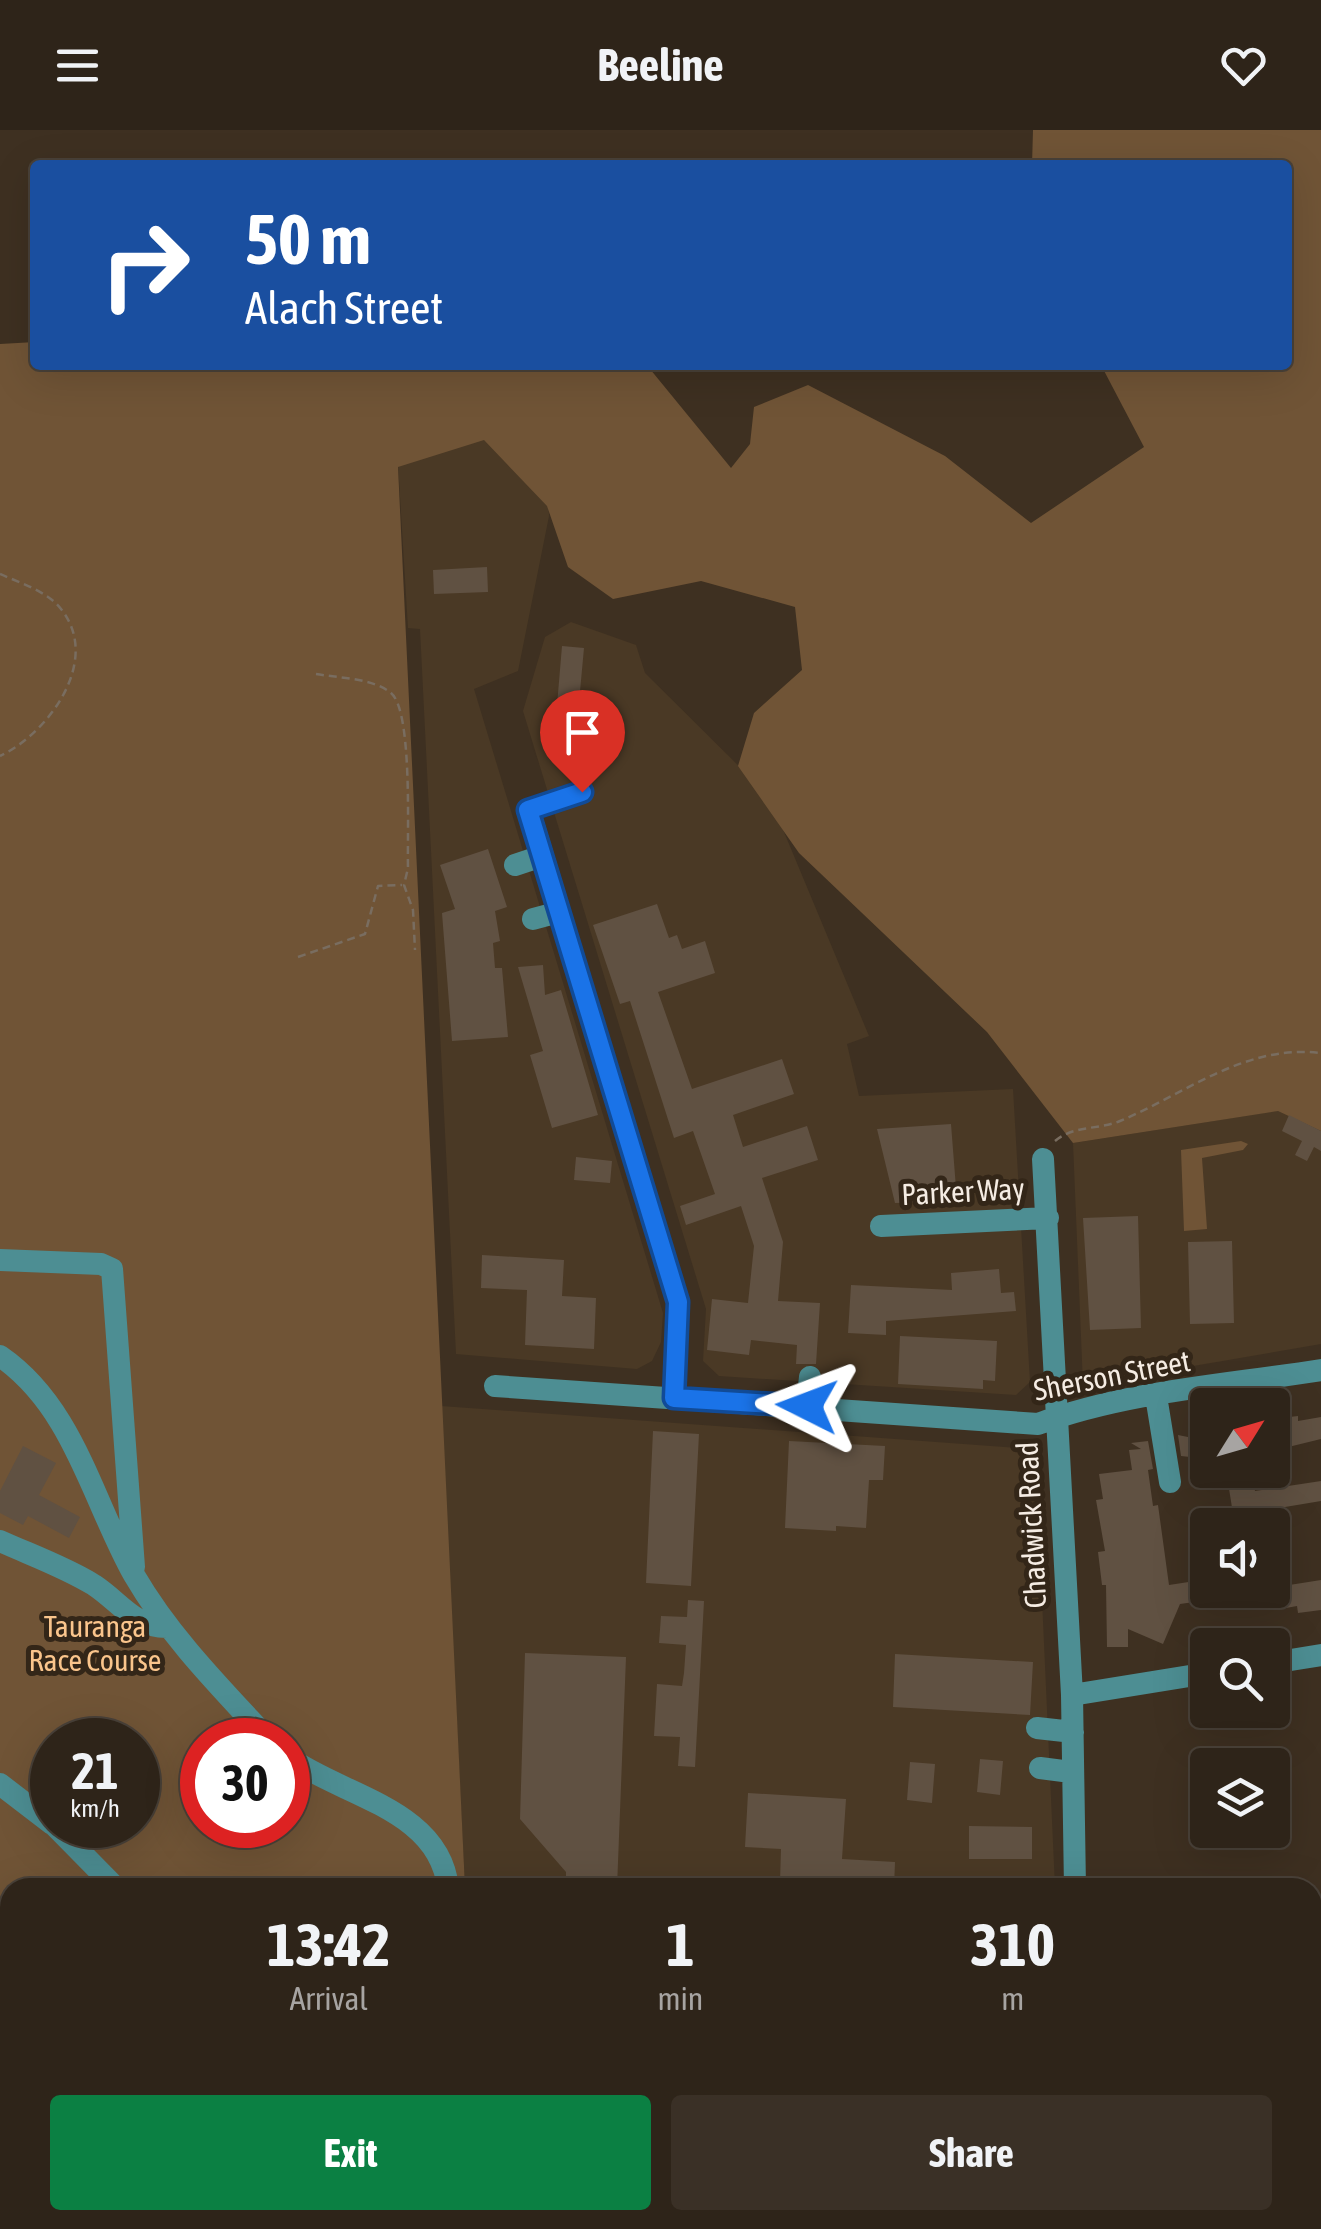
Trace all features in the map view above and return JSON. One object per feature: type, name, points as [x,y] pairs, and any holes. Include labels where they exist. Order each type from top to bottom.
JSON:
[{"type":"street","points":[[582,792],[528,810],[678,1302],[674,1398]]},
{"type":"street","points":[[516,865],[542,856]]},
{"type":"street","points":[[533,919],[559,912]]},
{"type":"street","name":"Chadwick Road","points":[[1044,1159],[1072,1695],[1075,1878]]},
{"type":"street","name":"Parker Way","points":[[881,1226],[1048,1218]]},
{"type":"street","points":[[0,1260],[101,1264],[112,1270],[135,1576]]},
{"type":"street","points":[[0,1356],[26,1376],[63,1426],[135,1576],[168,1627],[250,1718]]},
{"type":"street","name":"Sherson Street","points":[[494,1386],[1038,1424],[1156,1396],[1321,1370]]},
{"type":"street","points":[[807,1406],[810,1377]]},
{"type":"street","points":[[1156,1396],[1170,1482]]},
{"type":"street","points":[[0,1541],[95,1586],[149,1626],[168,1627]]},
{"type":"street","points":[[1290,1660],[1321,1655]]},
{"type":"street","points":[[1072,1695],[1190,1676]]},
{"type":"street","points":[[1037,1728],[1073,1732]]},
{"type":"street","points":[[1040,1768],[1072,1772]]},
{"type":"street","points":[[310,1769],[418,1829],[439,1852],[446,1878]]},
{"type":"street","points":[[0,1784],[30,1807]]},
{"type":"street","points":[[77,1848],[106,1878]]},
{"type":"path","points":[[0,574],[58,605],[76,638],[76,656],[68,684],[47,719],[31,738],[0,756]]},
{"type":"path","points":[[316,674],[382,688],[393,694],[400,707],[406,759],[408,868],[404,885],[413,910],[415,950]]},
{"type":"path","points":[[298,957],[364,934],[378,886],[404,885]]},
{"type":"path","points":[[1044,1159],[1062,1134],[1118,1122],[1250,1059],[1294,1051],[1321,1053]]},
{"type":"shaded area","points":[[392,370],[543,370],[549,516],[518,671],[474,689],[663,1313],[661,1342],[652,1361],[637,1369],[456,1354],[420,629],[408,628]]},
{"type":"shaded area","points":[[571,622],[636,645],[645,673],[769,796],[869,1036],[847,1044],[859,1096],[1013,1089],[1030,1382],[1016,1395],[719,1376],[703,1361],[706,1309],[523,711],[545,637]]},
{"type":"shaded area","points":[[1321,1104],[1321,1344],[1083,1385],[1073,1143]]},
{"type":"shaded area","points":[[441,1406],[1019,1448],[1036,1466],[1055,1878],[465,1878]]},
{"type":"green space","name":"Tauranga Race Course","points":[[1033,130],[1321,130],[1321,1131],[1278,1111],[1073,1143],[987,1032],[799,853],[738,766],[754,713],[802,670],[795,607],[701,581],[613,599],[568,567],[547,506],[484,440],[398,467],[465,1878],[0,1878],[0,344],[30,342],[30,370],[651,370],[731,468],[750,444],[754,407],[808,385],[945,456],[1031,523],[1144,447],[1104,370],[1292,370],[1292,160],[1032,160]]},
{"type":"green space","points":[[1241,1141],[1248,1144],[1243,1150],[1202,1158],[1207,1229],[1184,1231],[1181,1150]]},
{"type":"building","points":[[487,567],[488,592],[434,594],[433,570]]},
{"type":"building","points":[[562,646],[584,648],[578,713],[590,731],[574,743],[556,717]]},
{"type":"building","points":[[488,849],[507,907],[495,911],[500,941],[493,943],[495,968],[502,968],[508,1037],[452,1041],[442,913],[455,909],[440,865]]},
{"type":"building","points":[[657,904],[669,938],[677,935],[682,949],[705,941],[715,973],[658,992],[692,1089],[782,1059],[794,1094],[733,1115],[743,1147],[807,1126],[818,1160],[762,1178],[783,1242],[778,1301],[820,1303],[816,1364],[796,1364],[797,1345],[751,1340],[749,1355],[707,1350],[712,1299],[748,1303],[754,1246],[741,1206],[686,1225],[680,1206],[715,1194],[693,1131],[674,1138],[630,1001],[620,1004],[593,925]]},
{"type":"building","points":[[543,965],[545,995],[561,990],[598,1115],[552,1128],[530,1055],[543,1051],[518,967]]},
{"type":"building","points":[[1289,1115],[1321,1131],[1321,1151],[1314,1147],[1307,1161],[1295,1155],[1302,1141],[1282,1131]]},
{"type":"building","points":[[951,1124],[957,1201],[895,1203],[877,1129]]},
{"type":"building","points":[[576,1157],[612,1161],[610,1183],[574,1180]]},
{"type":"building","points":[[1138,1216],[1141,1328],[1090,1330],[1083,1218]]},
{"type":"building","points":[[1232,1241],[1234,1323],[1190,1324],[1188,1242]]},
{"type":"building","points":[[482,1255],[564,1260],[562,1296],[596,1298],[594,1349],[525,1345],[527,1290],[481,1288]]},
{"type":"building","points":[[999,1269],[1001,1293],[1014,1292],[1016,1311],[886,1321],[886,1335],[848,1333],[851,1285],[952,1290],[951,1273]]},
{"type":"building","points":[[900,1336],[997,1341],[995,1381],[983,1380],[983,1389],[898,1384]]},
{"type":"building","points":[[1298,1416],[1298,1421],[1321,1417],[1321,1439],[1290,1447],[1290,1417]]},
{"type":"building","points":[[653,1431],[699,1434],[691,1586],[646,1583]]},
{"type":"building","points":[[1178,1435],[1190,1437],[1190,1457],[1181,1456]]},
{"type":"building","points":[[789,1441],[885,1446],[883,1480],[869,1480],[866,1528],[785,1528]]},
{"type":"building","points":[[1148,1441],[1153,1506],[1158,1505],[1169,1585],[1190,1582],[1190,1603],[1180,1604],[1163,1644],[1128,1629],[1128,1647],[1107,1647],[1106,1585],[1102,1585],[1098,1552],[1105,1551],[1096,1500],[1103,1499],[1099,1474],[1132,1470],[1129,1450],[1141,1449],[1131,1443]]},
{"type":"building","points":[[23,1446],[56,1463],[39,1495],[80,1517],[69,1538],[28,1516],[23,1525],[0,1513],[0,1491]]},
{"type":"building","points":[[1321,1481],[1321,1501],[1279,1508],[1232,1508],[1229,1488],[1255,1491]]},
{"type":"building","points":[[1321,1580],[1321,1610],[1298,1613],[1297,1606],[1290,1607],[1290,1585]]},
{"type":"building","points":[[688,1600],[704,1601],[695,1767],[678,1766],[680,1737],[654,1736],[657,1684],[682,1686],[686,1645],[659,1643],[661,1616],[687,1617]]},
{"type":"building","points":[[525,1653],[626,1657],[617,1878],[566,1878],[566,1872],[520,1819]]},
{"type":"building","points":[[895,1654],[1033,1662],[1030,1715],[893,1707]]},
{"type":"building","points":[[980,1759],[1003,1761],[1000,1795],[977,1792]]},
{"type":"building","points":[[910,1762],[935,1764],[932,1803],[907,1800]]},
{"type":"building","points":[[748,1793],[846,1799],[842,1859],[895,1862],[894,1878],[780,1878],[781,1849],[745,1847]]},
{"type":"building","points":[[969,1826],[1032,1827],[1032,1859],[969,1859]]},
{"type":"route","points":[[582,792],[528,810],[678,1302],[674,1398],[807,1406]]}]
